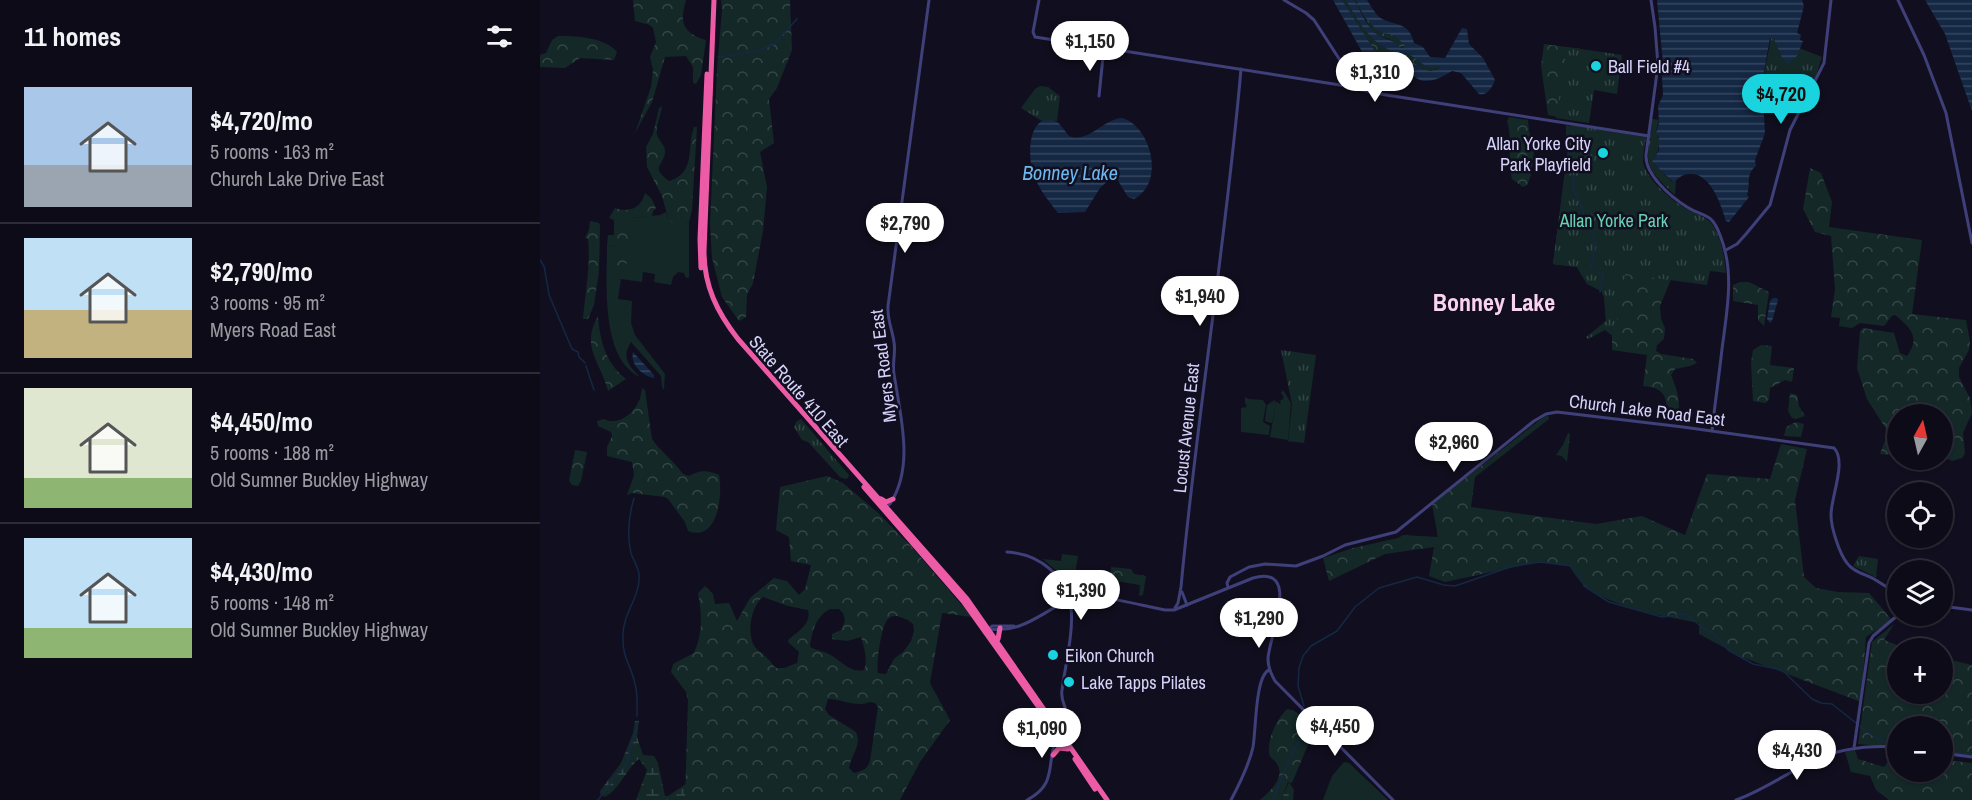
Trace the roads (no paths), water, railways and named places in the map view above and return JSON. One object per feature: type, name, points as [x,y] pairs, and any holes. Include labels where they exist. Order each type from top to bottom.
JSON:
[{"type":"highway","name":"State Route 410 East","points":[[712,0],[704,251],[706,278],[710,292],[722,317],[738,339],[886,502],[963,601],[998,641],[1052,719],[1059,733]]},
{"type":"highway","name":"State Route 410 East","points":[[886,502],[968,599],[1059,733]]},
{"type":"highway","points":[[998,641],[1000,627]]},
{"type":"highway","points":[[1052,719],[1060,720],[1067,714]]},
{"type":"highway","points":[[1059,733],[1105,800]]},
{"type":"highway","points":[[1059,733],[1105,800]]},
{"type":"highway","points":[[1053,755],[1059,748],[1068,749]]},
{"type":"street","name":"Myers Road East","points":[[886,502],[898,491],[904,437],[894,373],[894,345],[888,318],[888,306],[929,0]]},
{"type":"street","points":[[1039,0],[1033,32],[1035,37],[1649,136]]},
{"type":"street","points":[[1284,0],[1314,20],[1358,88]]},
{"type":"street","points":[[1651,0],[1656,27],[1658,65],[1646,161],[1651,174],[1685,206],[1712,220],[1726,250],[1729,303],[1712,431]]},
{"type":"street","points":[[1726,250],[1744,236],[1770,205],[1790,130],[1824,63],[1831,0]]},
{"type":"street","points":[[1898,0],[1924,55],[1946,113],[1972,243]]},
{"type":"street","points":[[1099,96],[1104,47]]},
{"type":"street","name":"Locust Avenue East","points":[[1174,610],[1181,587],[1241,69]]},
{"type":"street","name":"Church Lake Road East","points":[[1228,587],[1228,578],[1249,567],[1265,564],[1296,566],[1327,555],[1345,545],[1396,532],[1534,421],[1548,413],[1712,431],[1836,448],[1839,465],[1831,517],[1834,531],[1845,560],[1854,569],[1887,587]]},
{"type":"street","points":[[1007,552],[1030,556],[1047,566],[1059,579],[1071,609],[1061,697],[1067,714],[1066,723],[1059,733],[1047,782],[1040,791],[1027,800]]},
{"type":"street","points":[[987,629],[1034,621],[1069,601],[1084,597],[1174,610],[1260,576],[1274,580],[1281,596],[1268,655],[1269,670],[1282,690],[1394,800]]},
{"type":"street","points":[[1181,587],[1187,606]]},
{"type":"street","points":[[1953,607],[1972,610]]},
{"type":"street","points":[[1854,748],[1869,643],[1873,636],[1887,624]]},
{"type":"street","points":[[1231,800],[1252,750],[1260,687],[1265,671],[1269,670]]},
{"type":"street","points":[[1736,800],[1816,759],[1854,748],[1887,746]]},
{"type":"street","points":[[1953,754],[1972,757]]},
{"type":"water","points":[[1333,0],[1342,0],[1375,51],[1412,62],[1430,71],[1440,66],[1427,67],[1409,54],[1398,53],[1379,44],[1364,29],[1346,0],[1354,0],[1368,25],[1376,33],[1404,48],[1405,45],[1393,35],[1375,28],[1364,16],[1356,0],[1367,0],[1379,17],[1404,27],[1412,36],[1414,43],[1423,47],[1430,57],[1445,58],[1462,28],[1467,29],[1469,44],[1483,58],[1495,80],[1487,92],[1479,94],[1461,73],[1452,71],[1436,79],[1422,81],[1405,70],[1370,60],[1365,57]]},
{"type":"water","points":[[1657,0],[1802,0],[1804,6],[1797,33],[1801,35],[1800,40],[1803,41],[1797,56],[1788,63],[1782,58],[1774,39],[1770,38],[1762,83],[1765,133],[1755,160],[1756,166],[1749,176],[1747,195],[1749,197],[1729,222],[1726,221],[1714,191],[1704,179],[1697,175],[1687,174],[1674,183],[1652,162],[1659,150],[1659,136],[1656,133],[1659,123],[1658,106],[1663,95],[1662,76],[1664,74]]},
{"type":"water","points":[[1925,0],[1972,0],[1972,111],[1945,34]]},
{"type":"water","name":"Bonney Lake","points":[[1122,118],[1132,123],[1141,132],[1151,156],[1150,181],[1144,191],[1134,199],[1128,197],[1117,179],[1111,178],[1100,188],[1085,212],[1058,213],[1039,186],[1032,168],[1030,149],[1035,128],[1044,120],[1051,119],[1059,123],[1069,136],[1076,138],[1089,134],[1108,122]]},
{"type":"water","points":[[1773,298],[1778,300],[1770,323],[1767,319],[1770,301]]},
{"type":"water","points":[[633,352],[654,375],[654,378],[638,369],[633,361]]},
{"type":"waterway","points":[[718,57],[753,52],[773,45],[797,19]]},
{"type":"waterway","points":[[1572,130],[1569,167],[1574,179],[1574,191],[1581,204],[1586,224]]},
{"type":"waterway","points":[[1588,227],[1596,241],[1591,267],[1603,275],[1600,292]]},
{"type":"waterway","points":[[540,260],[544,266],[549,294]]},
{"type":"waterway","points":[[549,295],[572,349],[578,352],[579,357],[585,363]]},
{"type":"waterway","points":[[586,366],[594,390]]},
{"type":"waterway","points":[[634,498],[629,540],[639,582],[626,619],[623,643],[636,688],[637,716]]},
{"type":"waterway","points":[[1304,706],[1298,686],[1299,668],[1303,656],[1311,646],[1337,631],[1355,607],[1379,588],[1417,577],[1455,586],[1513,566],[1540,562],[1572,566],[1579,574],[1584,586],[1609,602],[1662,617],[1686,614],[1703,628],[1715,634],[1728,650],[1753,664],[1782,670],[1812,699],[1832,704],[1856,723]]},
{"type":"waterway","points":[[1273,800],[1301,737],[1300,715]]},
{"type":"waterway","points":[[598,800],[628,763],[637,721]]},
{"type":"waterway","points":[[1860,726],[1887,742]]},
{"type":"waterway","points":[[1953,752],[1972,755]]},
{"type":"place","name":"Ball Field #4","points":[[1596,66]]},
{"type":"place","name":"Allan Yorke City Park Playfield","points":[[1603,153]]},
{"type":"place","name":"Eikon Church","points":[[1053,655]]},
{"type":"place","name":"Lake Tapps Pilates","points":[[1069,682]]},
{"type":"district","name":"Bonney Lake","points":[[1494,302]]},
{"type":"park label","name":"Allan Yorke Park","points":[[1614,220]]}]
